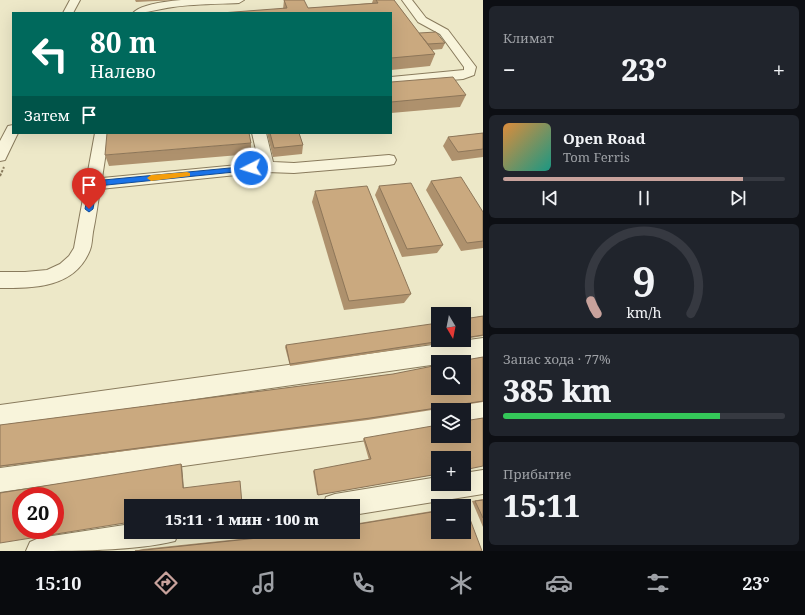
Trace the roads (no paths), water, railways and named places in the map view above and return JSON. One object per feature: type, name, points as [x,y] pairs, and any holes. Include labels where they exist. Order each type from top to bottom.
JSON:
[{"type":"street","points":[[68,12],[74,0]]},
{"type":"street","points":[[141,12],[159,6],[239,0]]},
{"type":"street","points":[[392,81],[463,75],[470,72],[470,67],[444,32],[422,20],[407,0]]},
{"type":"street","points":[[0,156],[12,131]]},
{"type":"street","points":[[0,280],[37,280],[66,271],[76,262],[82,250],[102,134]]},
{"type":"street","points":[[259,134],[267,167]]},
{"type":"street","points":[[93,184],[267,167],[294,168],[389,160]]},
{"type":"street","points":[[0,416],[483,348]]},
{"type":"street","points":[[471,413],[483,412]]},
{"type":"street","points":[[0,480],[319,437],[431,419]]},
{"type":"street","points":[[360,502],[483,482]]},
{"type":"street","points":[[39,551],[124,538]]}]
